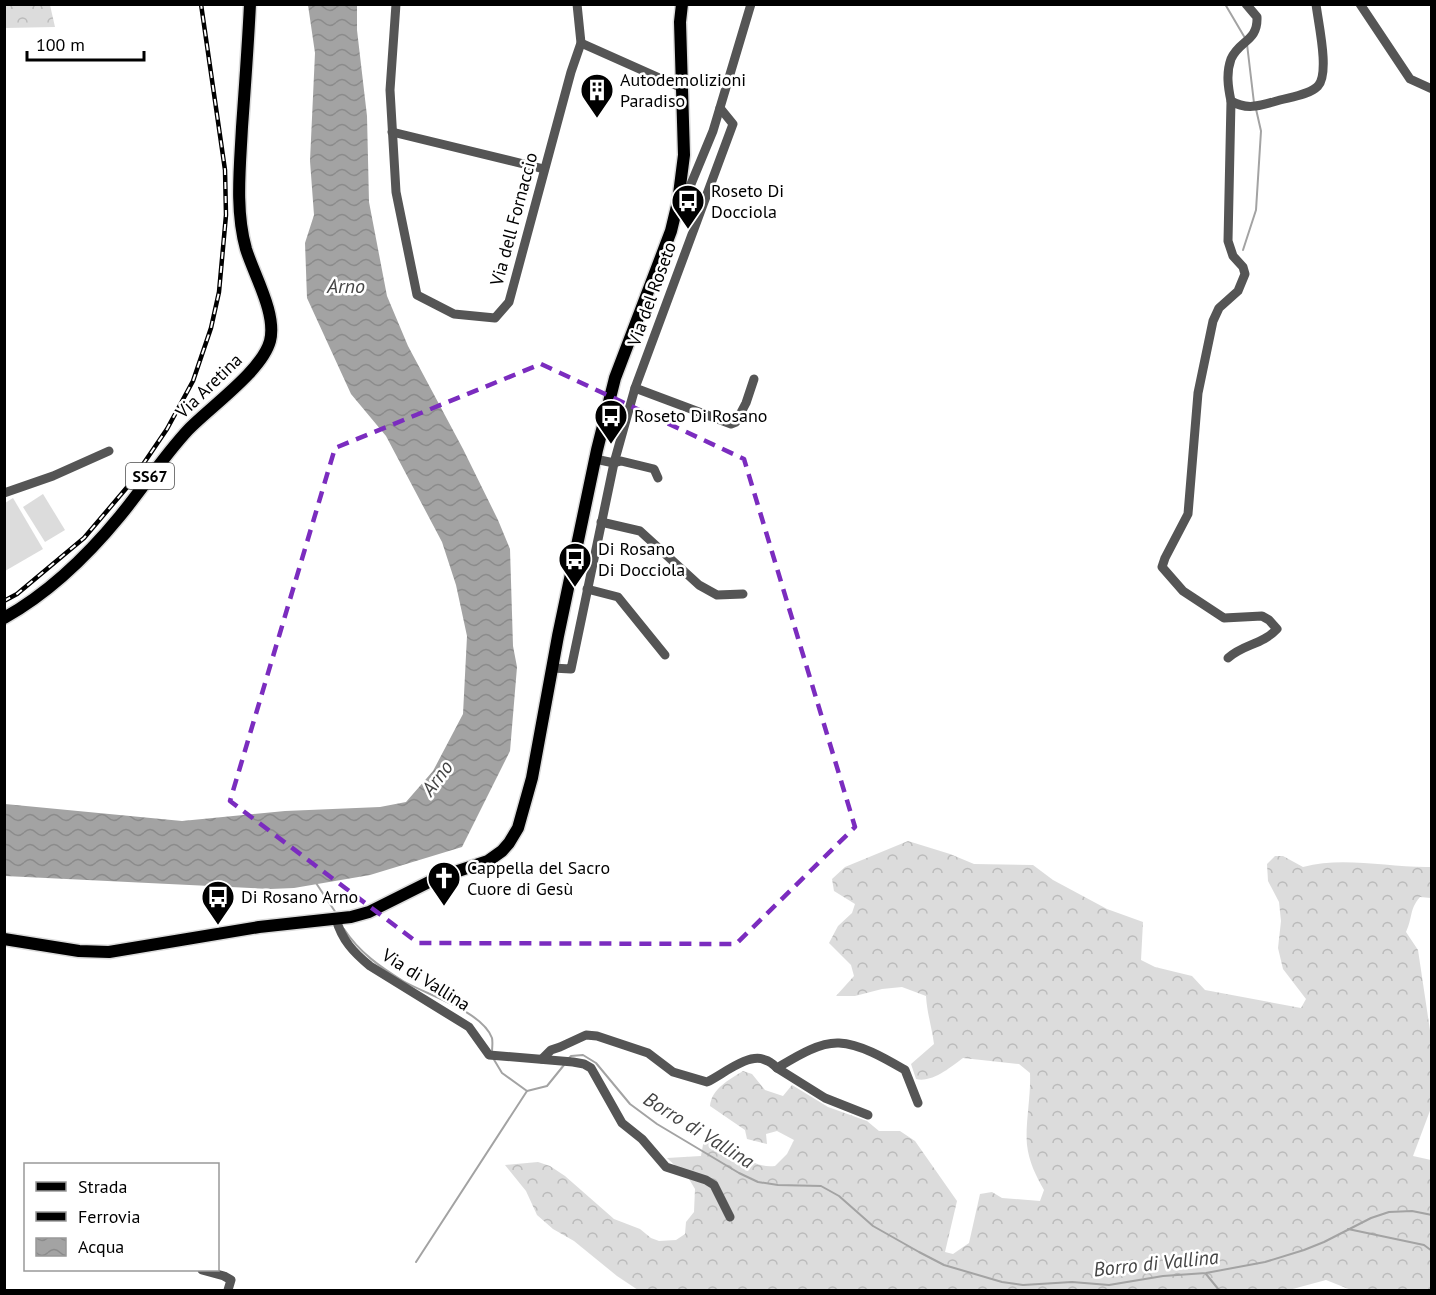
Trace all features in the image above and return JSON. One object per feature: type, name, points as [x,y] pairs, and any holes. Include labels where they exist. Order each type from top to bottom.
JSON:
[{"type":"main road","name":"Via Aretina","points":[[4,618],[45,590],[93,545],[120,516],[165,455],[255,366],[270,342],[270,319],[246,249],[239,202],[239,168],[250,4]]},
{"type":"main road","points":[[4,939],[80,951],[109,952],[259,927],[339,919],[369,912],[451,872],[488,861],[502,851],[518,828],[524,810],[595,459],[615,378],[671,231],[678,202],[684,155],[680,22],[682,4]]},
{"type":"street","name":"Via dell Fornaccio","points":[[396,4],[390,90],[396,192],[417,295],[454,314],[495,318],[509,302],[544,169],[581,43]]},
{"type":"street","points":[[577,4],[581,43],[682,88]]},
{"type":"street","points":[[671,231],[691,186],[720,108],[751,4]]},
{"type":"street","points":[[1228,658],[1234,653],[1268,639],[1276,629],[1269,620],[1262,616],[1224,618],[1183,591],[1162,567],[1188,514],[1198,393],[1213,321],[1219,308],[1238,291],[1245,274],[1244,267],[1233,256],[1228,241],[1231,101],[1227,81],[1231,58],[1252,38],[1258,28],[1257,17],[1245,4]]},
{"type":"street","points":[[1231,101],[1240,107],[1260,106],[1306,93],[1319,85],[1324,71],[1316,4]]},
{"type":"street","points":[[1359,4],[1410,79],[1431,89]]},
{"type":"street","name":"Via del Roseto","points":[[552,668],[571,669],[614,463],[635,388],[733,124],[720,108]]},
{"type":"street","points":[[392,132],[544,169]]},
{"type":"street","points":[[635,388],[731,424],[736,422],[754,379]]},
{"type":"street","points":[[4,493],[53,476],[109,451]]},
{"type":"street","points":[[595,459],[614,463],[621,461],[654,469],[658,478]]},
{"type":"street","points":[[601,522],[640,531],[699,585],[717,595],[743,594]]},
{"type":"street","points":[[587,589],[618,597],[665,655]]},
{"type":"street","name":"Via di Vallina","points":[[339,919],[341,935],[357,955],[370,966],[469,1027],[493,1056],[573,1062],[591,1068],[622,1124],[642,1139],[666,1167],[706,1180],[714,1185],[730,1217]]},
{"type":"street","points":[[542,1059],[551,1050],[586,1035],[597,1036],[648,1053],[673,1072],[707,1082],[744,1061],[761,1058],[825,1098],[868,1115]]},
{"type":"street","points":[[777,1068],[821,1046],[838,1043],[861,1048],[905,1070],[918,1103]]},
{"type":"street","points":[[208,1271],[231,1280],[228,1290]]},
{"type":"highlighted area","points":[[541,364],[744,459],[855,827],[736,944],[418,943],[230,801],[335,448]]},
{"type":"green space","points":[[4,5],[50,5],[55,27],[5,28]]},
{"type":"green space","points":[[43,494],[65,530],[45,542],[23,507]]},
{"type":"green space","points":[[13,498],[43,549],[5,571],[5,503]]},
{"type":"green space","points":[[908,841],[974,864],[1033,865],[1053,880],[1107,909],[1143,922],[1141,960],[1155,967],[1192,976],[1205,990],[1301,1008],[1306,999],[1283,969],[1278,948],[1281,921],[1279,902],[1268,881],[1267,864],[1275,856],[1283,856],[1303,867],[1350,862],[1431,867],[1431,898],[1420,897],[1406,932],[1418,950],[1431,1037],[1431,1108],[1413,1156],[1431,1160],[1431,1290],[1351,1290],[1326,1280],[1289,1290],[638,1290],[537,1215],[526,1191],[505,1165],[538,1162],[550,1166],[565,1176],[614,1219],[640,1229],[651,1238],[659,1241],[676,1240],[685,1234],[686,1222],[694,1212],[695,1189],[689,1179],[667,1158],[701,1156],[704,1139],[725,1144],[760,1165],[775,1166],[787,1154],[794,1140],[777,1131],[766,1134],[767,1144],[747,1139],[745,1130],[710,1106],[718,1089],[743,1071],[752,1074],[765,1090],[783,1096],[792,1085],[828,1107],[867,1121],[879,1131],[900,1131],[915,1141],[957,1201],[945,1252],[953,1254],[969,1243],[980,1194],[992,1192],[1002,1198],[1040,1201],[1044,1190],[1033,1169],[1027,1145],[1030,1073],[1019,1064],[963,1058],[935,1076],[922,1080],[916,1079],[911,1064],[934,1044],[926,996],[902,987],[855,996],[836,996],[854,976],[851,965],[829,943],[838,926],[852,913],[855,904],[834,891],[832,879],[845,867]]},
{"type":"water","name":"Arno","points":[[308,5],[357,5],[357,30],[367,116],[369,202],[387,296],[408,346],[463,449],[510,549],[513,646],[517,667],[510,751],[462,847],[370,875],[294,888],[270,889],[5,876],[5,804],[182,821],[285,811],[380,807],[406,802],[433,771],[463,714],[467,636],[456,585],[442,542],[386,436],[351,394],[307,298],[305,243],[314,215],[310,161],[315,53]]},
{"type":"waterway","points":[[1225,4],[1245,38]]},
{"type":"waterway","points":[[1247,44],[1254,103]]},
{"type":"waterway","points":[[1243,250],[1256,210],[1261,131],[1256,109]]},
{"type":"waterway","name":"Borro di Vallina","points":[[316,883],[336,913]]},
{"type":"waterway","name":"Borro di Vallina","points":[[344,929],[363,952],[386,970],[477,1020],[492,1038],[492,1052]]},
{"type":"waterway","name":"Borro di Vallina","points":[[569,1058],[583,1055],[596,1063],[630,1104],[657,1124],[739,1173],[758,1182],[821,1186],[839,1196],[873,1226],[919,1252],[944,1265],[1002,1282],[1023,1285],[1072,1282],[1109,1285],[1163,1276],[1206,1273],[1265,1262],[1304,1250],[1371,1218],[1389,1212],[1412,1211],[1432,1215]]},
{"type":"waterway","name":"Borro di Vallina","points":[[493,1058],[502,1073],[527,1091],[547,1086],[564,1065]]},
{"type":"waterway","points":[[416,1262],[527,1091]]},
{"type":"waterway","points":[[1348,1229],[1424,1245],[1432,1251]]},
{"type":"waterway","points":[[1206,1274],[1219,1290]]},
{"type":"railway","points":[[4,601],[17,594],[84,538],[129,485],[167,429],[193,381],[211,328],[219,292],[226,215],[225,170],[201,4]]},
{"type":"place","name":"Autodemolizioni Paradiso","points":[[597,119]]},
{"type":"place","name":"Roseto Di Docciola","points":[[688,230]]},
{"type":"place","name":"Roseto Di Rosano","points":[[611,445]]},
{"type":"place","name":"Di Rosano Di Docciola","points":[[575,588]]},
{"type":"place","name":"Cappella del Sacro Cuore di Gesù","points":[[444,907]]},
{"type":"place","name":"Di Rosano Arno","points":[[218,926]]}]
